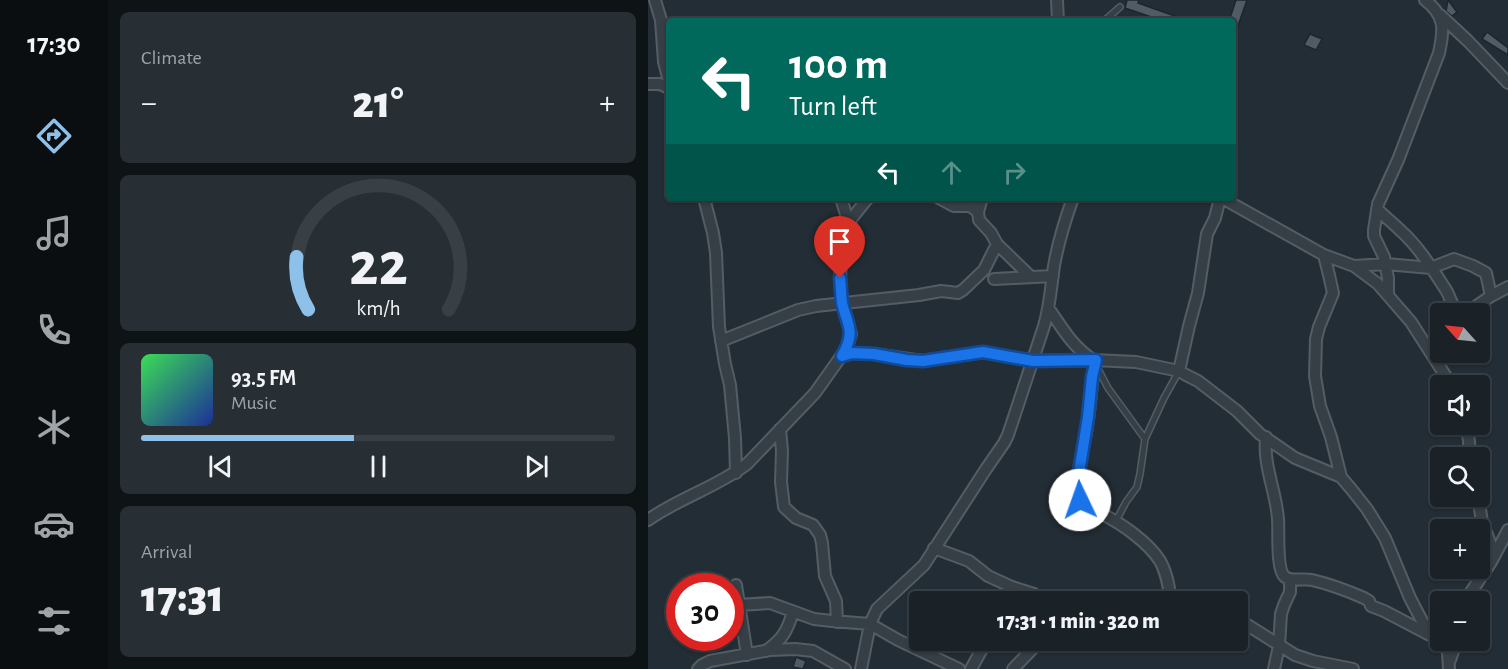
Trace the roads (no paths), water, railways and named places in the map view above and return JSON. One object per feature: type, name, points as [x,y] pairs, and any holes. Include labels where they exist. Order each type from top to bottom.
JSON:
[{"type":"street","points":[[655,0],[661,21],[666,70]]},
{"type":"street","points":[[1057,0],[1058,18]]},
{"type":"street","points":[[1425,0],[1508,83]]},
{"type":"street","points":[[1389,295],[1386,264],[1374,236],[1377,209],[1439,53],[1442,38],[1440,15]]},
{"type":"street","points":[[1442,38],[1455,29]]},
{"type":"street","points":[[648,84],[666,87]]},
{"type":"street","points":[[705,201],[716,253],[717,304],[730,385],[735,438],[735,473]]},
{"type":"street","points":[[842,201],[849,224]]},
{"type":"street","points":[[648,520],[663,509],[735,473],[747,464],[815,393],[842,356],[851,334],[842,303],[840,259],[843,237],[852,218],[866,201]]},
{"type":"street","points":[[945,201],[954,206],[970,206],[978,212]]},
{"type":"street","points":[[981,201],[978,212],[980,220],[991,233],[996,244],[1031,277]]},
{"type":"street","points":[[861,669],[870,624],[877,609],[924,565],[1004,443],[1049,309],[1064,224],[1072,201]]},
{"type":"street","points":[[1179,371],[1188,326],[1198,293],[1207,234],[1220,201]]},
{"type":"street","points":[[1226,201],[1324,255],[1354,266],[1378,284],[1411,322],[1445,375]]},
{"type":"street","points":[[1377,209],[1409,239],[1431,268],[1452,303]]},
{"type":"street","points":[[721,340],[798,310],[816,306],[941,291],[958,293],[984,270],[996,244]]},
{"type":"street","points":[[1324,255],[1333,292],[1316,339],[1315,376],[1320,406],[1331,436],[1341,477],[1367,509],[1384,538],[1410,598],[1430,631]]},
{"type":"street","points":[[1354,266],[1386,264],[1431,268],[1454,259],[1486,273],[1491,296]]},
{"type":"street","points":[[994,279],[1053,276]]},
{"type":"street","points":[[1481,303],[1508,287]]},
{"type":"street","points":[[1049,309],[1065,333],[1082,352],[1095,361]]},
{"type":"street","points":[[1057,360],[1064,350],[1065,333]]},
{"type":"street","points":[[842,356],[852,353],[874,354],[923,361],[983,352],[1033,361],[1136,362],[1179,371],[1198,381],[1295,458],[1341,477]]},
{"type":"street","points":[[1095,361],[1076,491],[1080,500],[1116,521],[1147,546],[1159,560],[1169,591]]},
{"type":"street","points":[[780,429],[784,507],[796,518],[813,525],[820,535],[825,576],[836,601],[837,622]]},
{"type":"street","points":[[1266,437],[1266,460],[1279,521],[1279,566],[1282,574],[1290,579],[1310,579],[1366,599],[1371,606],[1430,634]]},
{"type":"street","points":[[1480,507],[1482,522],[1495,555]]},
{"type":"street","points":[[1472,591],[1508,530]]},
{"type":"street","points":[[934,548],[969,561],[988,576],[1025,591]]},
{"type":"street","points":[[1274,669],[1279,646],[1281,615],[1290,592],[1290,579]]},
{"type":"street","points":[[1010,591],[1012,587]]},
{"type":"street","points":[[744,605],[770,603],[814,619],[870,624],[959,669]]},
{"type":"street","points":[[766,651],[787,631],[793,612]]},
{"type":"street","points":[[1248,626],[1295,655],[1353,669]]},
{"type":"street","points":[[744,636],[747,655]]},
{"type":"street","points":[[698,669],[702,664],[710,661],[795,648],[817,652],[845,669]]},
{"type":"street","points":[[971,669],[981,651]]},
{"type":"street","points":[[1013,669],[1030,651]]},
{"type":"lane","points":[[1107,18],[1120,7]]},
{"type":"lane","points":[[1095,361],[1108,388],[1144,439]]},
{"type":"lane","points":[[1116,521],[1139,482],[1144,439],[1179,371]]}]
